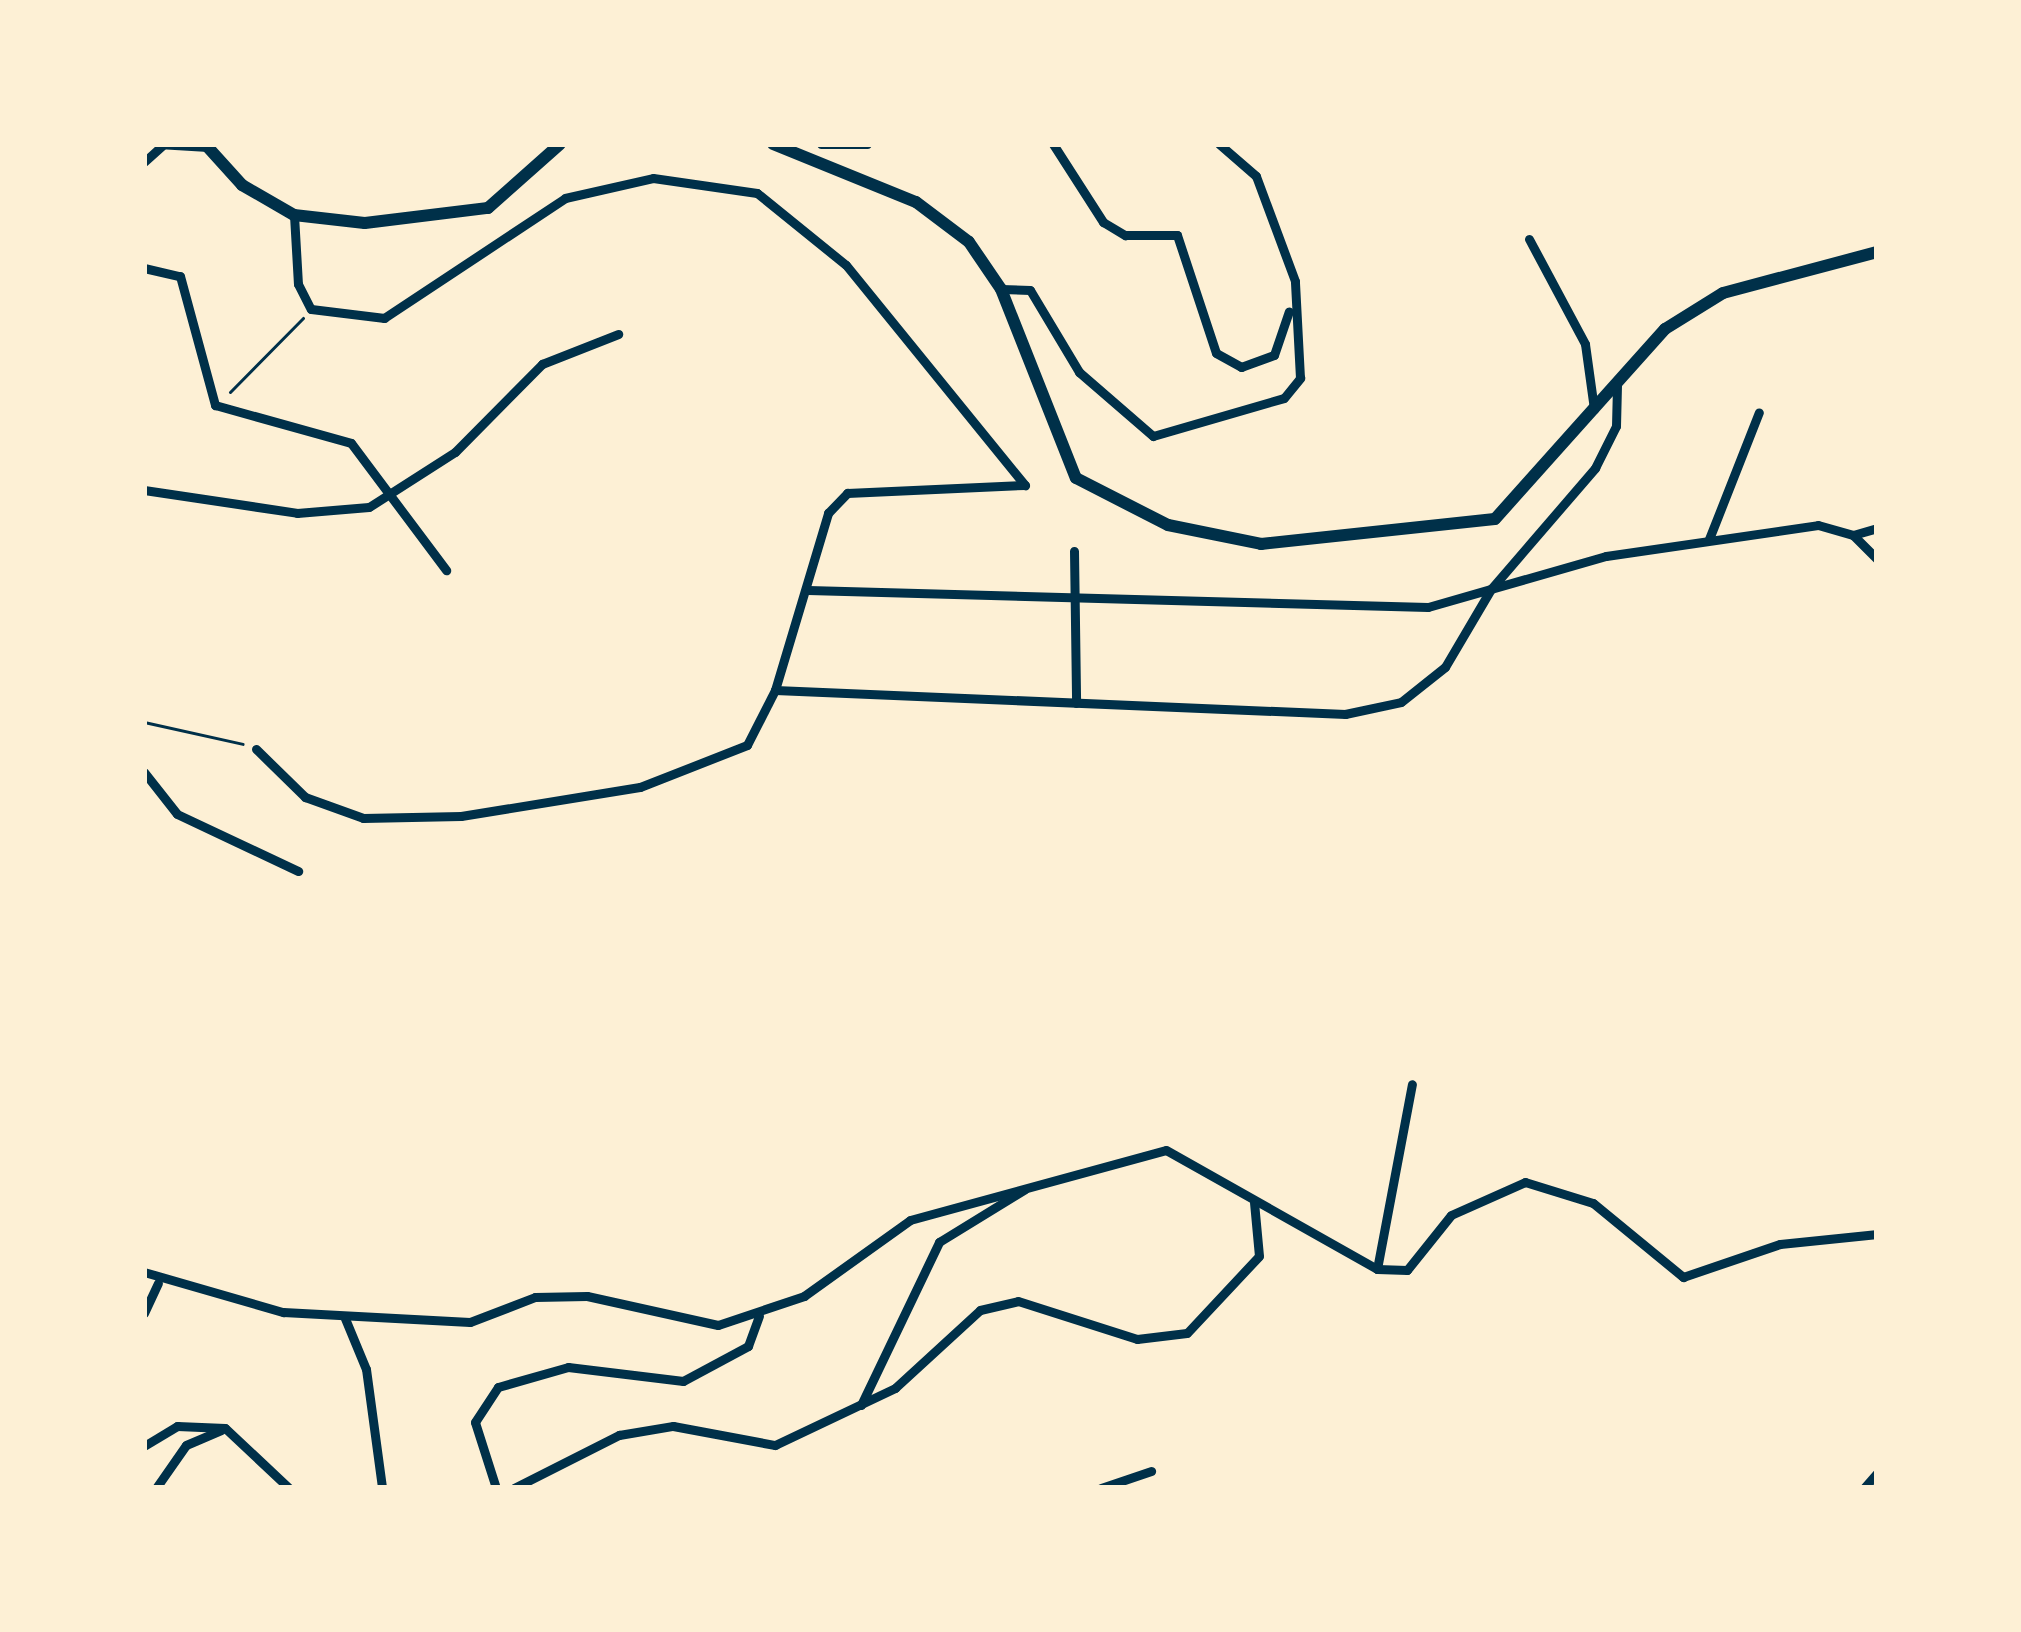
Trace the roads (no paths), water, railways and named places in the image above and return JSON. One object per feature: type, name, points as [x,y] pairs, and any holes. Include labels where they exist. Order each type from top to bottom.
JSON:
[{"type":"main road","points":[[206,146],[294,215],[426,222],[488,208],[560,144]]},
{"type":"main road","points":[[773,144],[947,220],[1001,290],[1076,478],[1110,503],[1214,535],[1261,544],[1464,530],[1495,519],[1595,415],[1665,329],[1723,293],[1877,252]]},
{"type":"street","points":[[821,144],[867,144]]},
{"type":"street","points":[[1052,144],[1103,222],[1125,235],[1177,235],[1216,353],[1241,367],[1274,356],[1295,281],[1256,176],[1219,144]]},
{"type":"street","points":[[144,162],[160,145],[206,146]]},
{"type":"street","points":[[256,748],[332,814],[403,821],[640,787],[747,745],[775,690],[828,513],[847,493],[1025,485],[846,265],[757,193],[704,178],[596,189],[487,248],[416,305],[384,318],[311,309],[298,284],[294,215]]},
{"type":"street","points":[[1528,239],[1585,344],[1595,415]]},
{"type":"street","points":[[144,268],[180,276],[215,405],[351,443],[396,495],[446,570]]},
{"type":"street","points":[[1001,290],[1030,290],[1079,372],[1153,436],[1284,398],[1300,378],[1290,305]]},
{"type":"street","points":[[144,490],[331,514],[396,495],[542,364],[618,334]]},
{"type":"street","points":[[775,690],[1345,714],[1401,703],[1445,667],[1491,589],[1594,469],[1616,426],[1617,384]]},
{"type":"street","points":[[1708,539],[1759,412]]},
{"type":"street","points":[[808,590],[1428,607],[1708,539],[1818,525],[1853,535],[1877,559]]},
{"type":"street","points":[[1853,535],[1877,528]]},
{"type":"street","points":[[1074,551],[1076,703]]},
{"type":"street","points":[[144,772],[177,814],[298,871]]},
{"type":"street","points":[[1377,1269],[1412,1084]]},
{"type":"street","points":[[144,1272],[158,1283],[344,1316],[470,1322],[535,1297],[587,1296],[686,1324],[759,1316],[833,1280],[910,1220],[1166,1150],[1377,1269],[1407,1270],[1451,1215],[1525,1181],[1593,1203],[1683,1277],[1780,1244],[1877,1234]]},
{"type":"street","points":[[861,1405],[939,1242],[1035,1183]]},
{"type":"street","points":[[514,1488],[619,1435],[673,1426],[775,1445],[861,1405],[980,1310],[1018,1301],[1137,1339],[1187,1333],[1258,1256],[1254,1202]]},
{"type":"street","points":[[144,1313],[158,1283]]},
{"type":"street","points":[[344,1316],[367,1369],[382,1488]]},
{"type":"street","points":[[496,1488],[476,1422],[498,1387],[568,1367],[683,1381],[748,1346],[759,1316]]},
{"type":"street","points":[[144,1446],[177,1426],[225,1428],[289,1488]]},
{"type":"street","points":[[156,1488],[186,1444],[225,1428]]},
{"type":"street","points":[[1101,1488],[1151,1471]]},
{"type":"street","points":[[1864,1488],[1877,1473]]}]
